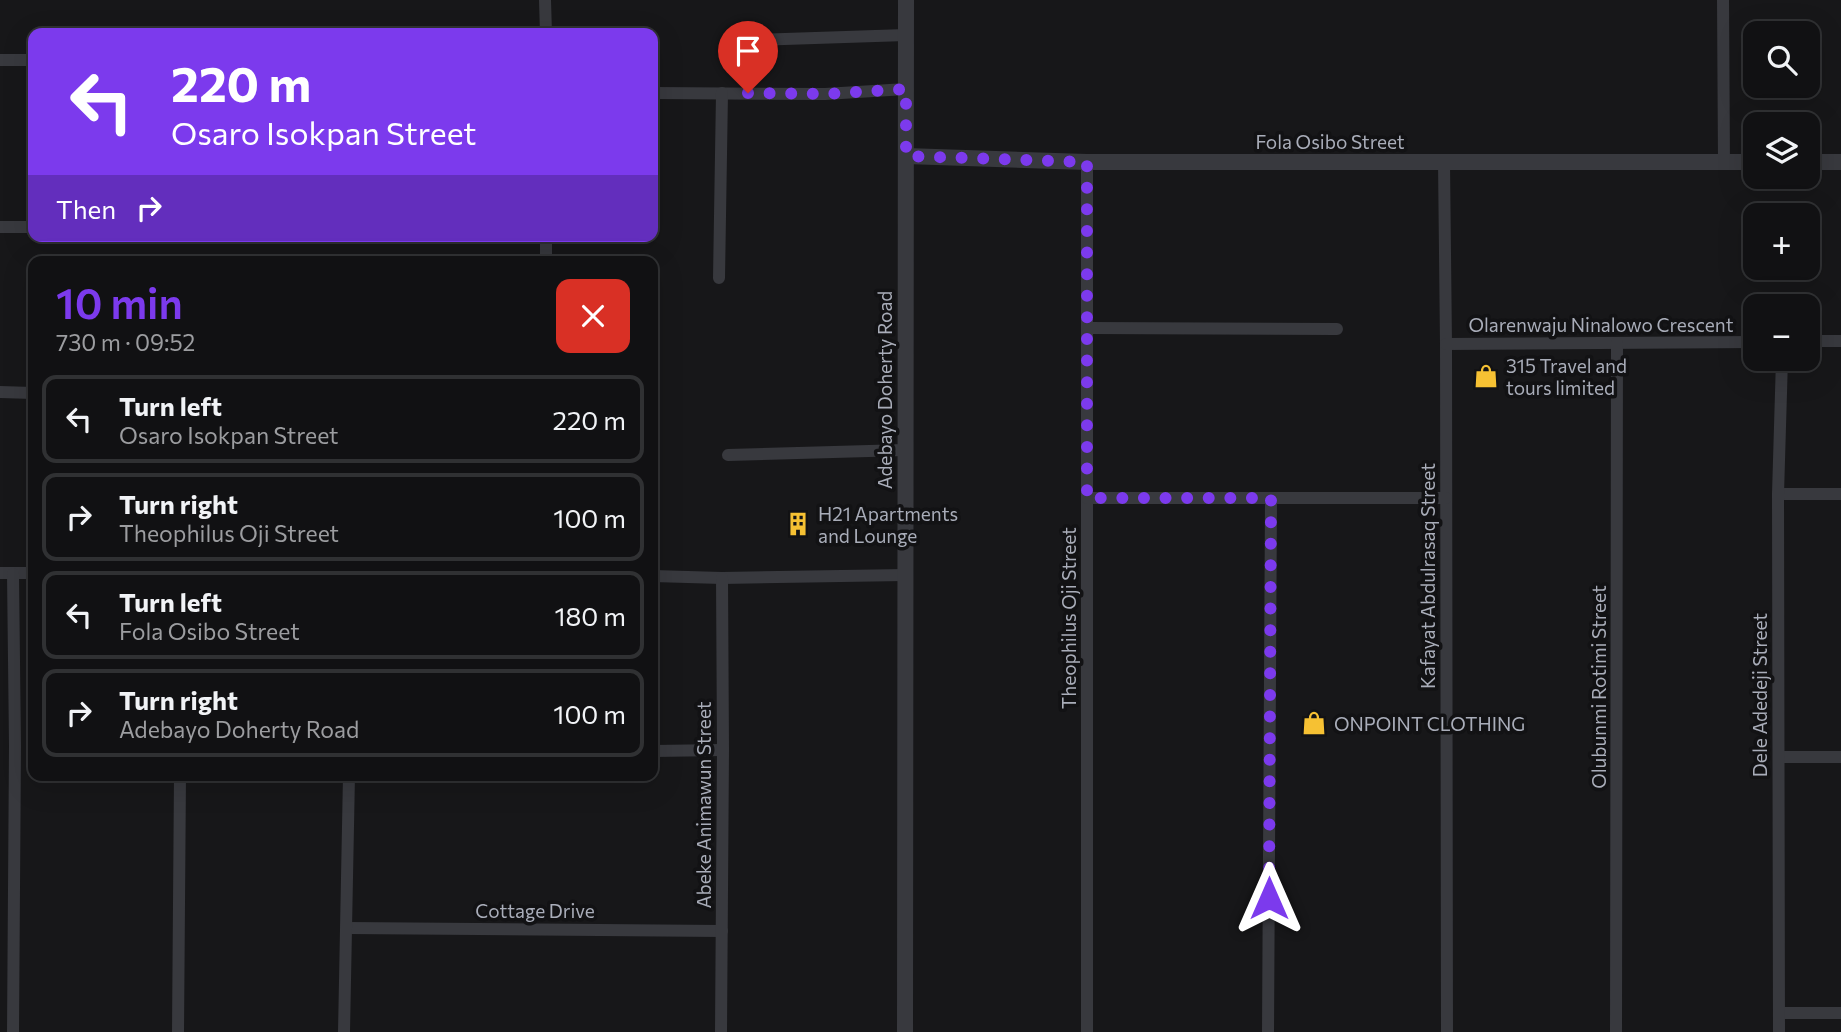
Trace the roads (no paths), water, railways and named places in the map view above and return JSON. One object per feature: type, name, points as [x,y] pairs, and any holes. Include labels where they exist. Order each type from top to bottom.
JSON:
[{"type":"street","points":[[545,0],[546,28]]},
{"type":"street","name":"Adebayo Doherty Road","points":[[905,1032],[906,0]]},
{"type":"street","points":[[1723,0],[1724,162]]},
{"type":"street","points":[[727,41],[906,36]]},
{"type":"street","points":[[0,60],[28,60]]},
{"type":"street","points":[[658,93],[825,94],[906,89]]},
{"type":"street","points":[[719,278],[722,93]]},
{"type":"street","name":"Fola Osibo Street","points":[[906,156],[1087,162],[1743,162]]},
{"type":"street","name":"Theophilus Oji Street","points":[[1087,162],[1087,1032]]},
{"type":"street","name":"Kafayat Abdulrasaq Street","points":[[1444,162],[1447,344],[1447,1032]]},
{"type":"street","points":[[1820,162],[1841,162]]},
{"type":"street","points":[[0,228],[28,227]]},
{"type":"street","points":[[1087,328],[1337,329]]},
{"type":"street","points":[[1820,341],[1841,341]]},
{"type":"street","name":"Olarenwaju Ninalowo Crescent","points":[[1447,344],[1743,342]]},
{"type":"street","name":"Olubunmi Rotimi Street","points":[[1616,1032],[1617,343]]},
{"type":"street","name":"Dele Adedeji Street","points":[[1779,1032],[1778,494],[1782,371]]},
{"type":"street","points":[[0,392],[28,393]]},
{"type":"street","points":[[728,455],[905,450]]},
{"type":"street","points":[[1778,494],[1841,494]]},
{"type":"street","points":[[1087,498],[1447,498]]},
{"type":"street","points":[[1268,1032],[1271,498]]},
{"type":"street","points":[[13,1032],[15,746],[7,573],[28,573]]},
{"type":"street","points":[[658,576],[722,578],[905,575]]},
{"type":"street","name":"Abeke Animawun Street","points":[[721,1032],[722,578]]},
{"type":"street","points":[[0,746],[15,746]]},
{"type":"street","points":[[658,751],[723,750]]},
{"type":"street","points":[[1779,757],[1841,757]]},
{"type":"street","points":[[178,1032],[180,781]]},
{"type":"street","points":[[344,1032],[349,781]]},
{"type":"street","name":"Cottage Drive","points":[[346,928],[722,931]]},
{"type":"street","points":[[1779,1013],[1841,1013]]},
{"type":"place","name":"315 Travel and tours limited","points":[[1486,376]]},
{"type":"place","name":"H21 Apartments and Lounge","points":[[798,524]]},
{"type":"place","name":"ONPOINT CLOTHING","points":[[1314,723]]}]
